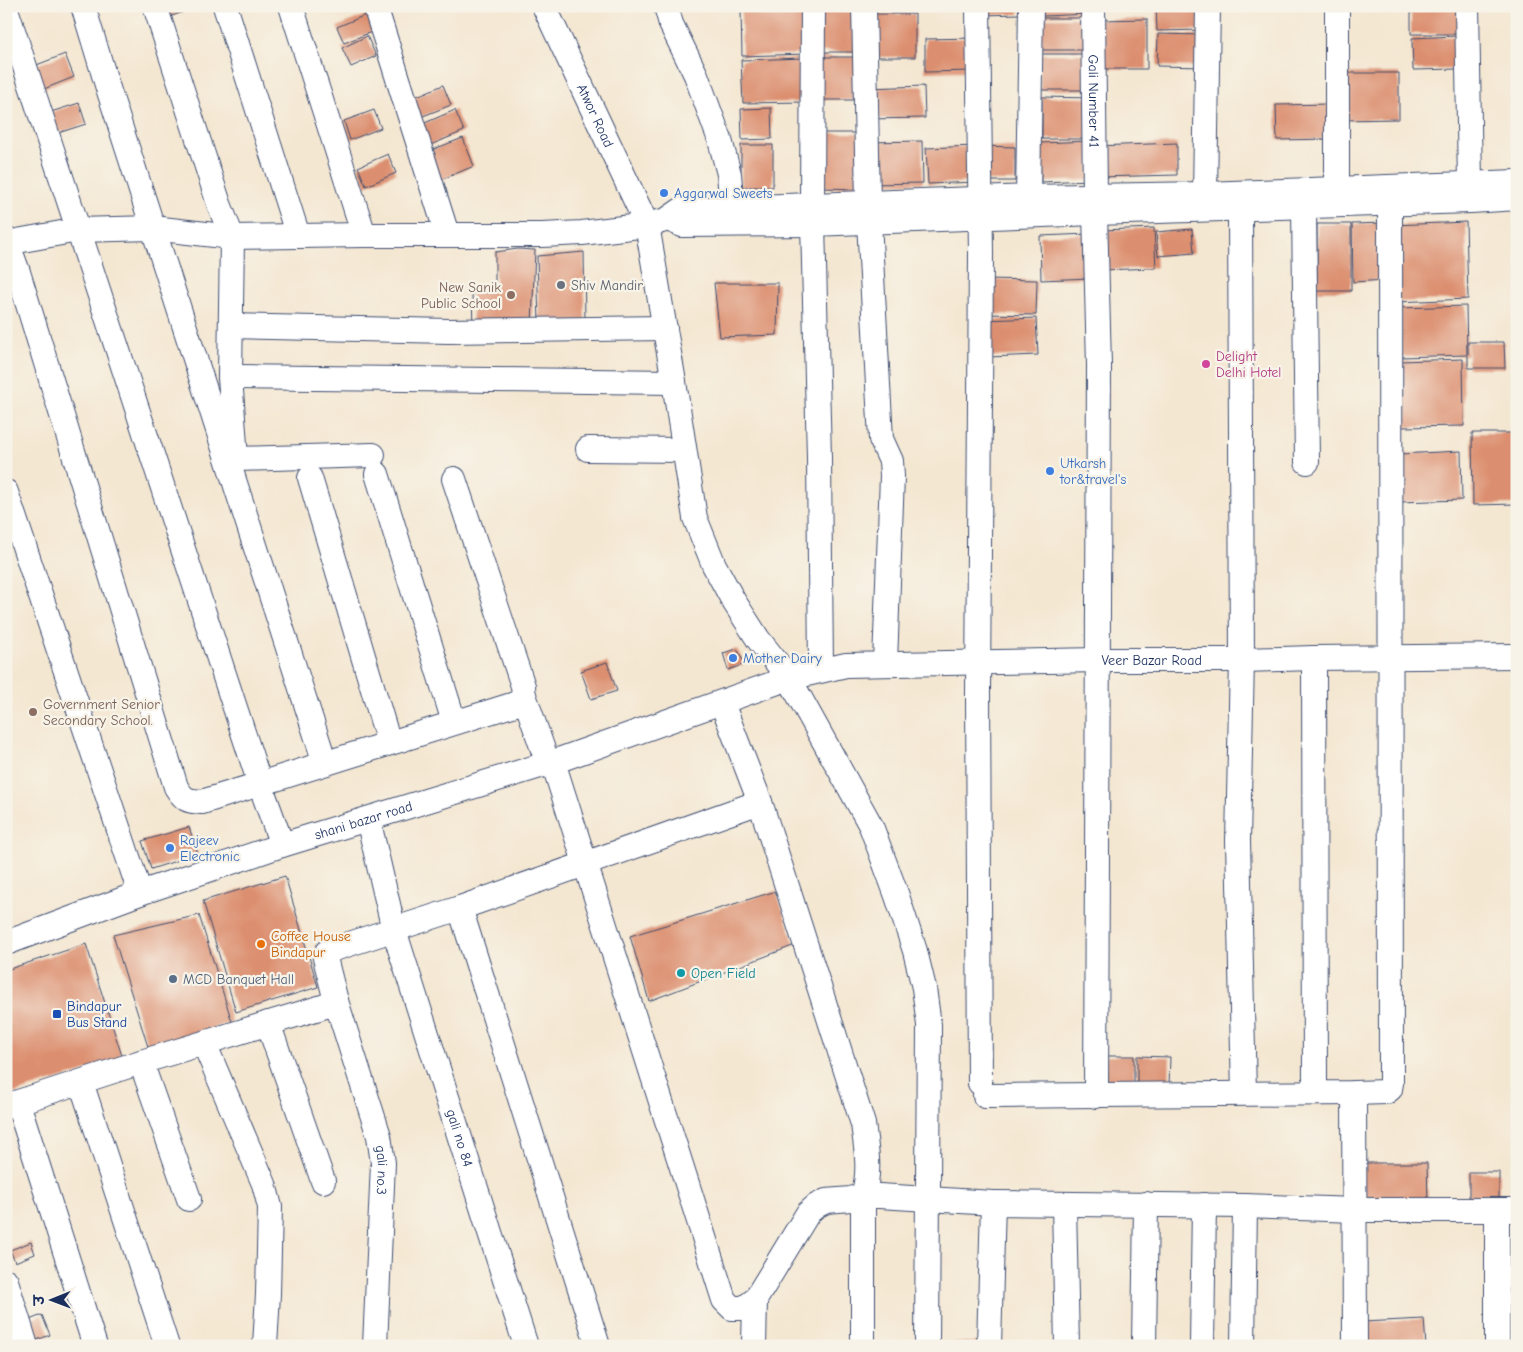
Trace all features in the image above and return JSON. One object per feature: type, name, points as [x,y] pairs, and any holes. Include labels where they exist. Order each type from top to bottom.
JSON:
[{"type":"street","points":[[83,6],[325,763]]},
{"type":"street","points":[[155,6],[219,204],[232,237],[230,377],[236,459],[375,464],[454,722]]},
{"type":"street","points":[[225,6],[298,236]]},
{"type":"street","points":[[291,6],[364,235]]},
{"type":"street","points":[[375,6],[447,234]]},
{"type":"street","name":"Atwor Road","points":[[544,6],[657,222],[664,328],[695,518],[714,565],[733,600],[758,639],[789,678],[871,826],[915,951],[924,988],[928,1025],[927,1346]]},
{"type":"street","points":[[666,6],[671,24],[696,75],[720,140],[729,174],[732,208]]},
{"type":"street","points":[[813,6],[813,215],[820,457],[821,670]]},
{"type":"street","points":[[864,6],[868,212],[881,439],[891,461],[892,476],[885,663]]},
{"type":"street","points":[[978,6],[980,208],[979,662],[983,1090],[1096,1096],[1354,1093],[1386,1092],[1390,1089],[1390,203]]},
{"type":"street","points":[[1028,197],[1031,6]]},
{"type":"street","name":"Gali Number 41","points":[[1093,6],[1099,365],[1096,1096]]},
{"type":"street","points":[[1205,194],[1208,6]]},
{"type":"street","points":[[1337,6],[1337,189]]},
{"type":"street","points":[[1467,6],[1470,184]]},
{"type":"street","points":[[6,9],[260,784],[282,845]]},
{"type":"street","points":[[524,695],[522,700],[516,704],[202,802],[187,801],[176,787],[18,272],[7,242],[78,230],[153,228],[232,237],[447,234],[542,235],[582,233],[657,222],[682,225],[868,212],[1095,204],[1205,194],[1517,182]]},
{"type":"street","points":[[980,208],[1028,197],[1095,204],[1240,209],[1517,198]]},
{"type":"street","points":[[1304,206],[1307,462]]},
{"type":"street","points":[[657,222],[681,210],[732,208],[813,215]]},
{"type":"street","points":[[1240,209],[1242,660],[1238,841],[1244,1093]]},
{"type":"street","points":[[231,326],[449,332],[664,328]]},
{"type":"street","points":[[230,377],[674,382]]},
{"type":"street","points":[[588,450],[684,450]]},
{"type":"street","points":[[310,478],[389,743]]},
{"type":"street","points":[[454,479],[523,686],[524,695],[550,763],[585,865],[724,1300],[732,1308],[744,1308],[755,1300],[808,1213],[816,1206],[826,1201],[851,1199],[863,1195],[993,1203],[1204,1205],[1356,1210],[1507,1210],[1497,1346]]},
{"type":"street","points":[[6,492],[140,893]]},
{"type":"street","name":"Veer Bazar Road","points":[[722,703],[789,678],[846,665],[1098,660],[1517,656]]},
{"type":"street","points":[[1314,658],[1315,1093]]},
{"type":"street","points":[[722,703],[760,802],[863,1124],[867,1172],[863,1195],[863,1346]]},
{"type":"street","name":"shani bazar road","points":[[6,942],[140,893],[282,845],[550,763],[722,703]]},
{"type":"street","points":[[394,930],[585,865],[760,802]]},
{"type":"street","name":"gali no 84","points":[[368,819],[394,930],[526,1346]]},
{"type":"street","points":[[460,908],[598,1346]]},
{"type":"street","name":"gali no.3","points":[[375,1346],[383,1163],[379,1136],[336,1000],[325,958],[327,952],[334,949],[394,930]]},
{"type":"street","points":[[95,1346],[12,1104],[141,1062],[326,1006],[336,1000]]},
{"type":"street","points":[[268,1023],[323,1180]]},
{"type":"street","points":[[204,1043],[264,1184],[270,1207],[265,1346]]},
{"type":"street","points":[[141,1062],[189,1199]]},
{"type":"street","points":[[81,1082],[167,1346]]},
{"type":"street","points":[[1354,1093],[1356,1210],[1355,1346]]},
{"type":"street","points":[[989,1346],[993,1203]]},
{"type":"street","points":[[1064,1204],[1067,1346]]},
{"type":"street","points":[[1144,1346],[1146,1204]]},
{"type":"street","points":[[1202,1346],[1204,1205]]},
{"type":"street","points":[[1243,1346],[1245,1206]]},
{"type":"street","points":[[6,1281],[26,1346]]},
{"type":"street","points":[[754,1346],[755,1300]]},
{"type":"building","points":[[156,6],[198,6],[162,20]]},
{"type":"building","points":[[984,6],[1019,6],[1019,14],[984,15]]},
{"type":"building","points":[[1043,6],[1089,6],[1089,14],[1043,16]]},
{"type":"building","points":[[1156,6],[1203,6],[1204,30],[1157,31]]},
{"type":"building","points":[[1411,6],[1460,6],[1460,34],[1411,34]]},
{"type":"building","points":[[805,9],[806,54],[742,56],[741,10]]},
{"type":"building","points":[[863,9],[864,52],[816,52],[815,10]]},
{"type":"building","points":[[368,14],[374,31],[344,43],[337,27]]},
{"type":"building","points":[[871,14],[915,14],[915,57],[871,57]]},
{"type":"building","points":[[1041,18],[1090,18],[1090,50],[1041,50]]},
{"type":"building","points":[[1147,19],[1147,69],[1098,69],[1098,20]]},
{"type":"building","points":[[1158,34],[1204,35],[1204,67],[1157,66]]},
{"type":"building","points":[[367,36],[376,56],[351,67],[342,48]]},
{"type":"building","points":[[1457,36],[1458,69],[1413,70],[1412,38]]},
{"type":"building","points":[[974,38],[974,71],[925,72],[925,39]]},
{"type":"building","points":[[65,54],[74,77],[44,89],[34,66]]},
{"type":"building","points":[[1040,54],[1091,54],[1092,90],[1040,90]]},
{"type":"building","points":[[816,57],[860,57],[860,100],[817,100]]},
{"type":"building","points":[[806,58],[807,102],[743,103],[741,60]]},
{"type":"building","points":[[1342,73],[1399,73],[1399,119],[1342,120]]},
{"type":"building","points":[[443,85],[451,105],[418,118],[410,99]]},
{"type":"building","points":[[924,86],[925,118],[868,119],[867,88]]},
{"type":"building","points":[[1042,97],[1092,98],[1091,139],[1042,139]]},
{"type":"building","points":[[79,103],[86,124],[58,133],[51,112]]},
{"type":"building","points":[[1331,104],[1332,139],[1277,140],[1276,105]]},
{"type":"building","points":[[771,108],[772,139],[742,140],[741,109]]},
{"type":"building","points":[[374,110],[381,128],[350,140],[344,121]]},
{"type":"building","points":[[455,110],[464,131],[428,146],[420,125]]},
{"type":"building","points":[[818,133],[864,133],[864,189],[818,188]]},
{"type":"building","points":[[463,138],[474,166],[438,181],[426,152]]},
{"type":"building","points":[[922,141],[923,183],[868,184],[868,142]]},
{"type":"building","points":[[1090,141],[1091,180],[1041,182],[1040,143]]},
{"type":"building","points":[[1177,143],[1177,175],[1097,177],[1096,146]]},
{"type":"building","points":[[741,145],[773,145],[773,187],[741,187]]},
{"type":"building","points":[[975,146],[976,182],[928,184],[926,148]]},
{"type":"building","points":[[980,146],[1015,147],[1015,181],[981,181]]},
{"type":"building","points":[[388,154],[396,173],[366,186],[358,167]]},
{"type":"building","points":[[1466,222],[1468,299],[1397,302],[1394,225]]},
{"type":"building","points":[[1385,223],[1386,280],[1353,282],[1352,224]]},
{"type":"building","points":[[1317,224],[1351,224],[1351,291],[1317,291]]},
{"type":"building","points":[[1154,228],[1156,268],[1102,270],[1101,230]]},
{"type":"building","points":[[1192,229],[1194,253],[1158,256],[1156,232]]},
{"type":"building","points":[[1089,234],[1091,278],[1041,280],[1040,236]]},
{"type":"building","points":[[518,249],[535,250],[532,324],[473,328],[472,293],[495,288],[495,252]]},
{"type":"building","points":[[584,252],[585,322],[539,324],[537,256]]},
{"type":"building","points":[[986,279],[1037,280],[1036,315],[985,314]]},
{"type":"building","points":[[714,283],[778,283],[777,335],[720,337]]},
{"type":"building","points":[[1466,306],[1467,355],[1401,357],[1400,308]]},
{"type":"building","points":[[1036,318],[1038,355],[988,357],[986,320]]},
{"type":"building","points":[[1468,342],[1504,342],[1505,368],[1468,368]]},
{"type":"building","points":[[1463,359],[1464,426],[1402,427],[1400,361]]},
{"type":"building","points":[[1472,433],[1517,433],[1517,504],[1473,505]]},
{"type":"building","points":[[1461,451],[1462,500],[1400,502],[1399,454]]},
{"type":"building","name":"Mother Dairy","points":[[737,649],[745,664],[728,670],[723,653]]},
{"type":"building","points":[[1513,661],[1517,661],[1517,692],[1513,692]]},
{"type":"building","points":[[607,662],[617,691],[591,699],[581,671]]},
{"type":"building","name":"Rajeev Electronic","points":[[189,827],[198,854],[151,869],[142,841]]},
{"type":"building","name":"Coffee House Bindapur","points":[[285,876],[318,987],[236,1012],[203,901]]},
{"type":"building","name":"Open Field","points":[[776,891],[795,945],[649,1001],[630,936]]},
{"type":"building","name":"MCD Banquet Hall","points":[[199,915],[232,1022],[149,1050],[113,935]]},
{"type":"building","name":"Bindapur Bus Stand","points":[[86,944],[123,1059],[6,1096],[6,970]]},
{"type":"building","points":[[1105,1056],[1134,1056],[1134,1087],[1105,1086]]},
{"type":"building","points":[[1137,1056],[1170,1057],[1169,1086],[1137,1086]]},
{"type":"building","points":[[1362,1163],[1427,1163],[1428,1202],[1362,1203]]},
{"type":"building","points":[[1469,1172],[1499,1172],[1499,1203],[1469,1203]]},
{"type":"building","points":[[31,1242],[35,1254],[15,1262],[10,1250]]},
{"type":"building","points":[[42,1315],[50,1335],[34,1341],[27,1321]]},
{"type":"building","points":[[1424,1319],[1426,1346],[1364,1346],[1363,1322]]},
{"type":"building","points":[[927,1342],[984,1342],[984,1346],[927,1346]]},
{"type":"place","name":"Aggarwal Sweets","points":[[664,193]]},
{"type":"place","name":"Shiv Mandir","points":[[561,285]]},
{"type":"place","name":"New Sanik Public School","points":[[511,295]]},
{"type":"place","name":"Delight Delhi Hotel","points":[[1206,364]]},
{"type":"place","name":"Utkarsh tor&travel's","points":[[1050,471]]},
{"type":"place","name":"Mother Dairy","points":[[733,658]]},
{"type":"place","name":"Government Senior Secondary School.","points":[[33,712]]},
{"type":"place","name":"Rajeev Electronic","points":[[170,848]]},
{"type":"place","name":"Coffee House Bindapur","points":[[261,944]]},
{"type":"place","name":"Open Field","points":[[681,973]]},
{"type":"place","name":"MCD Banquet Hall","points":[[173,979]]},
{"type":"place","name":"Bindapur Bus Stand","points":[[57,1014]]}]
